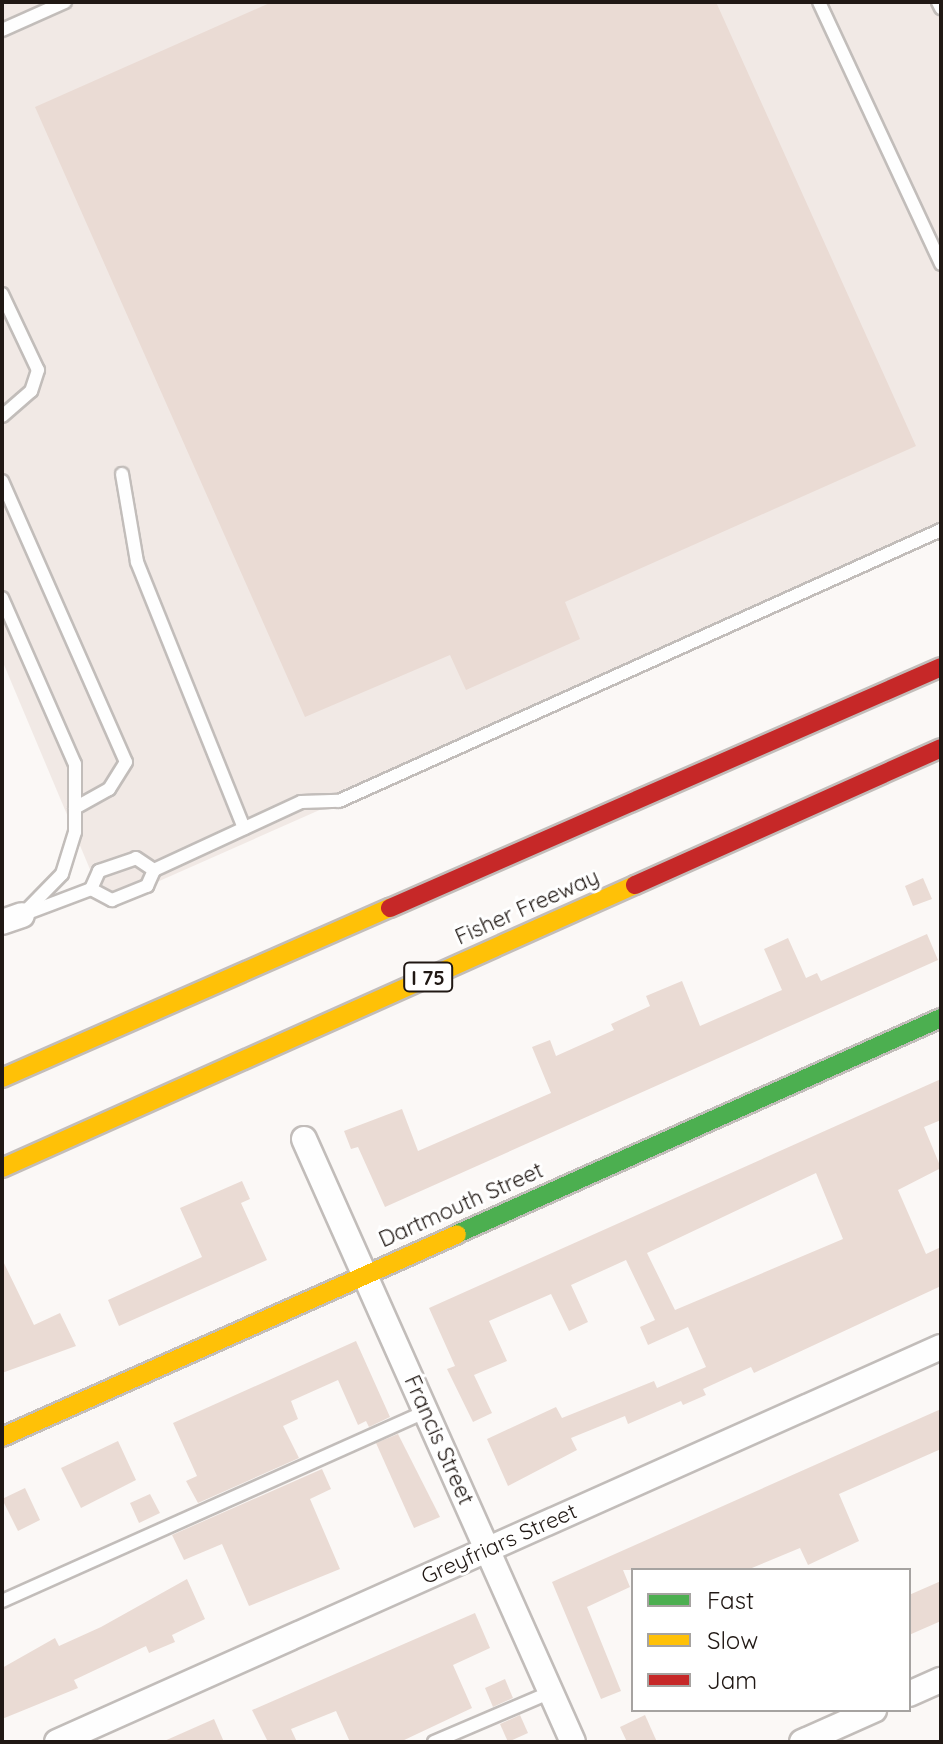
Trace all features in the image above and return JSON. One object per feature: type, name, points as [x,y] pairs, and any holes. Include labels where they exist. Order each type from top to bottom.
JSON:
[{"type":"main road","points":[[2,1078],[941,667]]},
{"type":"main road","name":"Fisher Freeway","points":[[2,1168],[941,748]]},
{"type":"main road","name":"Dartmouth Street","points":[[2,1437],[941,1018]]},
{"type":"main road","points":[[2,1068],[61,1051]]},
{"type":"street","name":"Francis Street","points":[[304,1139],[573,1742]]},
{"type":"street","name":"Greyfriars Street","points":[[57,1742],[941,1347]]},
{"type":"street","points":[[911,1693],[941,1680]]},
{"type":"street","points":[[802,1742],[870,1712]]},
{"type":"lane","points":[[2,30],[65,2]]},
{"type":"lane","points":[[819,2],[941,264]]},
{"type":"lane","points":[[938,2],[941,8]]},
{"type":"lane","points":[[2,294],[38,370],[31,391],[2,416]]},
{"type":"lane","points":[[122,474],[137,562],[244,828]]},
{"type":"lane","points":[[2,481],[126,762],[109,789],[75,808]]},
{"type":"lane","points":[[91,889],[112,900],[147,886],[154,870],[301,802],[339,801],[941,530]]},
{"type":"lane","points":[[2,598],[75,764],[75,832],[62,874],[12,919]]},
{"type":"lane","points":[[12,919],[91,889],[99,871],[136,858],[154,870]]},
{"type":"lane","points":[[2,1601],[426,1411]]},
{"type":"lane","points":[[434,1742],[551,1692]]},
{"type":"shaded area","points":[[2,2],[941,2],[941,535],[105,905],[2,660]]},
{"type":"building","points":[[272,2],[716,2],[916,446],[565,602],[580,639],[466,690],[450,655],[305,717],[35,107]]},
{"type":"building","points":[[923,878],[932,899],[913,906],[905,886]]},
{"type":"building","points":[[927,934],[938,960],[385,1207],[358,1147],[351,1149],[344,1131],[402,1109],[418,1151],[551,1093],[532,1047],[550,1040],[556,1056],[614,1030],[611,1024],[650,1006],[646,996],[682,981],[700,1026],[782,990],[764,949],[788,938],[806,978],[817,973],[821,981]]},
{"type":"building","points":[[941,1079],[941,1120],[924,1127],[941,1168],[898,1190],[926,1254],[941,1247],[941,1286],[754,1373],[751,1367],[703,1389],[706,1395],[683,1405],[681,1401],[628,1424],[625,1416],[571,1438],[577,1450],[508,1486],[487,1439],[556,1407],[562,1418],[654,1381],[657,1388],[706,1367],[688,1327],[648,1345],[640,1327],[655,1320],[626,1260],[571,1285],[588,1322],[569,1331],[551,1294],[489,1321],[507,1361],[474,1375],[492,1413],[473,1422],[447,1369],[455,1366],[429,1308]],"holes":[[[816,1173],[843,1239],[675,1310],[647,1253]]]},
{"type":"building","points":[[242,1181],[250,1199],[241,1203],[267,1260],[119,1326],[108,1300],[202,1257],[180,1208]]},
{"type":"building","points":[[2,1259],[34,1325],[60,1313],[76,1346],[2,1373]]},
{"type":"building","points":[[356,1341],[390,1417],[369,1427],[366,1421],[358,1425],[338,1380],[291,1401],[298,1419],[283,1426],[299,1458],[198,1503],[186,1481],[197,1476],[173,1423]]},
{"type":"building","points":[[941,1409],[941,1449],[839,1494],[859,1541],[808,1565],[800,1548],[752,1568],[623,1570],[630,1587],[587,1607],[621,1691],[601,1699],[552,1582]]},
{"type":"building","points":[[398,1434],[440,1517],[414,1528],[376,1443]]},
{"type":"building","points":[[118,1441],[136,1480],[81,1508],[61,1468]]},
{"type":"building","points":[[322,1469],[331,1489],[310,1499],[340,1569],[249,1606],[222,1544],[184,1560],[172,1535]]},
{"type":"building","points":[[25,1488],[40,1520],[18,1531],[2,1499]]},
{"type":"building","points":[[150,1494],[160,1513],[139,1523],[130,1503]]},
{"type":"building","points":[[187,1579],[205,1619],[172,1635],[175,1642],[149,1653],[146,1646],[74,1680],[78,1688],[2,1719],[2,1668],[55,1638],[59,1646],[101,1627]]},
{"type":"building","points":[[941,1581],[941,1621],[911,1634],[911,1594]]},
{"type":"building","points":[[475,1613],[490,1648],[453,1665],[472,1708],[400,1742],[350,1742],[336,1711],[291,1729],[297,1742],[268,1742],[252,1710]]},
{"type":"building","points":[[505,1679],[513,1698],[493,1707],[485,1688]]},
{"type":"building","points":[[520,1715],[528,1733],[508,1742],[500,1724]]},
{"type":"building","points":[[645,1715],[657,1742],[627,1742],[620,1727]]},
{"type":"building","points":[[214,1719],[224,1742],[162,1742]]},
{"type":"traffic: fast","points":[[457,1234],[941,1018]]},
{"type":"traffic: slow","points":[[2,1168],[635,885]]},
{"type":"traffic: slow","points":[[2,1078],[390,908]]},
{"type":"traffic: slow","points":[[2,1437],[457,1234]]},
{"type":"traffic: jam","points":[[390,908],[941,667]]},
{"type":"traffic: jam","points":[[635,885],[941,748]]}]
